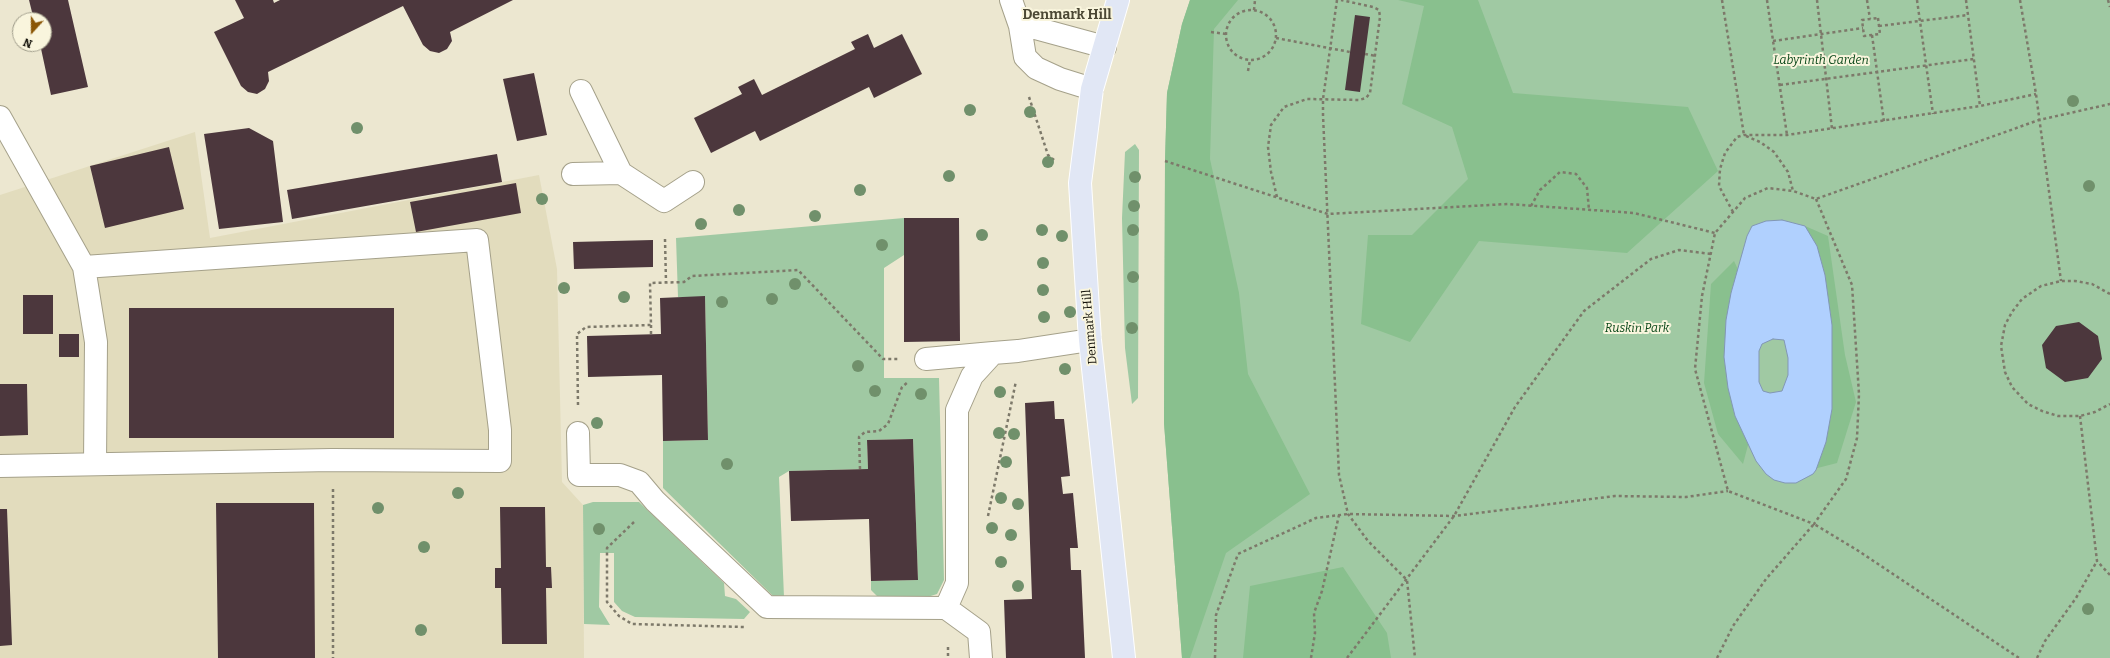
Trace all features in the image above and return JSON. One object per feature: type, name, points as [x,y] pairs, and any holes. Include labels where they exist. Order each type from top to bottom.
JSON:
[{"type":"main road","name":"Denmark Hill","points":[[1118,0],[1092,89],[1080,183],[1090,340],[1124,658]]},
{"type":"street","points":[[1010,0],[1020,26],[1025,57],[1036,68],[1060,79],[1092,89]]},
{"type":"street","points":[[1020,26],[1035,28],[1105,47]]},
{"type":"street","points":[[581,91],[621,173],[664,201],[693,182]]},
{"type":"street","points":[[0,117],[84,267],[96,342],[95,464]]},
{"type":"street","points":[[573,174],[621,173]]},
{"type":"street","points":[[0,466],[332,460],[500,461],[500,430],[477,240],[84,267]]},
{"type":"street","points":[[926,359],[1018,351],[1090,340]]},
{"type":"street","points":[[946,608],[957,583],[957,410],[972,376],[993,353]]},
{"type":"street","points":[[578,433],[579,475],[620,475],[639,482],[655,500],[767,607],[946,608],[979,632],[981,658]]},
{"type":"path","points":[[1254,10],[1255,0]]},
{"type":"path","points":[[1337,0],[1323,99],[1339,474],[1348,514],[1368,541],[1407,580],[1415,658]]},
{"type":"path","points":[[1277,197],[1271,172],[1268,147],[1271,125],[1284,108],[1306,99],[1358,100],[1366,98],[1370,93],[1376,56],[1380,17],[1379,10],[1373,7],[1341,0]]},
{"type":"path","points":[[1722,0],[1744,135]]},
{"type":"path","points":[[1767,0],[1787,135]]},
{"type":"path","points":[[1817,0],[1832,129]]},
{"type":"path","points":[[1867,0],[1870,19]]},
{"type":"path","points":[[1916,0],[1933,114]]},
{"type":"path","points":[[1966,0],[1980,106]]},
{"type":"path","points":[[2020,0],[2036,94],[2061,281]]},
{"type":"path","points":[[2108,0],[2110,7]]},
{"type":"path","points":[[1254,10],[1263,13],[1273,21],[1276,38],[1274,46],[1267,55],[1250,60],[1241,58],[1233,52],[1228,45],[1226,34],[1229,24],[1235,16],[1244,11],[1254,10]]},
{"type":"path","points":[[1879,26],[1968,14]]},
{"type":"path","points":[[1878,18],[1879,26],[1880,34],[1864,36],[1862,20],[1878,18]]},
{"type":"path","points":[[1773,41],[1863,28]]},
{"type":"path","points":[[1211,32],[1226,34]]},
{"type":"path","points":[[1872,35],[1884,122]]},
{"type":"path","points":[[1276,38],[1350,52]]},
{"type":"path","points":[[1365,54],[1376,56]]},
{"type":"path","points":[[1780,85],[1974,59]]},
{"type":"path","points":[[1248,71],[1250,60]]},
{"type":"path","points":[[1027,94],[1048,155],[1080,183]]},
{"type":"path","points":[[1733,212],[1719,186],[1720,169],[1725,153],[1737,137],[1744,135],[1787,135],[1884,122],[1980,106],[2036,94]]},
{"type":"path","points":[[1728,491],[1695,369],[1702,296],[1715,233],[1745,198],[1768,188],[1793,191],[1816,199],[2039,120],[2110,104]]},
{"type":"path","points":[[1744,135],[1760,142],[1774,152],[1788,172],[1793,191]]},
{"type":"path","points":[[1165,161],[1328,214],[1508,204],[1634,213],[1715,233]]},
{"type":"path","points":[[1531,206],[1540,190],[1560,172],[1576,174],[1587,188],[1589,210]]},
{"type":"path","points":[[1717,658],[1733,626],[1766,579],[1814,524],[1846,479],[1857,438],[1859,394],[1852,285],[1816,199]]},
{"type":"path","points":[[665,239],[666,282]]},
{"type":"path","points":[[1347,658],[1454,516],[1515,407],[1584,311],[1651,259],[1679,250],[1711,254]]},
{"type":"path","points":[[651,334],[650,283],[684,282],[692,276],[798,270],[883,359],[903,359]]},
{"type":"path","points":[[2110,294],[2092,284],[2061,281],[2041,286],[2030,292],[2016,306],[2005,325],[2001,341],[2001,354],[2008,379],[2018,394],[2028,404],[2042,412],[2058,416],[2080,416],[2095,412],[2110,404]]},
{"type":"path","points":[[578,433],[577,334],[586,327],[652,325]]},
{"type":"path","points":[[987,522],[1020,363],[1018,351]]},
{"type":"path","points":[[860,469],[859,437],[865,432],[879,431],[888,424],[902,387],[927,370],[926,359]]},
{"type":"path","points":[[2080,416],[2097,561],[2110,575]]},
{"type":"path","points":[[332,460],[333,658]]},
{"type":"path","points":[[1215,658],[1216,615],[1238,554],[1316,518],[1348,514],[1454,516],[1615,496],[1686,497],[1728,491],[1814,524],[1857,550],[2019,658]]},
{"type":"path","points":[[655,500],[607,548],[608,602],[619,616],[632,624],[745,627],[759,620],[767,607]]},
{"type":"path","points":[[1311,658],[1315,633],[1314,613],[1322,591],[1338,515]]},
{"type":"path","points":[[2037,658],[2045,641],[2076,598],[2097,561]]},
{"type":"shaded area","points":[[195,132],[210,238],[539,175],[557,269],[562,482],[583,505],[584,658],[0,658],[0,195]]},
{"type":"green space","name":"Ruskin Park","points":[[1190,0],[2110,0],[2110,658],[1182,658],[1164,423],[1165,161],[1167,93],[1182,24]]},
{"type":"green space","points":[[1190,0],[1238,0],[1214,29],[1210,159],[1239,293],[1248,374],[1310,494],[1226,553],[1190,658],[1182,658],[1164,423],[1165,161],[1167,93],[1182,24]]},
{"type":"green space","points":[[1398,0],[1478,0],[1513,93],[1688,107],[1718,171],[1627,253],[1479,241],[1410,342],[1361,324],[1368,235],[1412,235],[1468,179],[1452,127],[1402,104],[1424,6]]},
{"type":"green space","points":[[1135,144],[1139,150],[1138,398],[1132,404],[1125,348],[1122,218],[1125,152]]},
{"type":"green space","points":[[904,218],[904,255],[884,268],[884,378],[939,378],[944,580],[937,594],[921,599],[878,597],[871,590],[871,581],[918,580],[913,439],[867,440],[868,469],[789,471],[779,477],[784,597],[773,596],[663,488],[663,441],[708,440],[705,297],[678,297],[676,238]]},
{"type":"green space","points":[[1805,226],[1828,236],[1845,355],[1856,402],[1837,463],[1802,472],[1800,240]]},
{"type":"green space","points":[[1734,261],[1742,278],[1752,430],[1743,464],[1718,434],[1704,383],[1711,284]]},
{"type":"green space","points":[[593,502],[639,502],[724,583],[725,596],[736,599],[750,612],[744,619],[635,617],[622,611],[614,602],[614,553],[600,553],[599,607],[610,625],[584,624],[583,505]]},
{"type":"green space","points":[[1343,567],[1387,633],[1391,658],[1243,658],[1250,586]]},
{"type":"water","points":[[1782,220],[1805,226],[1817,246],[1825,275],[1832,325],[1832,409],[1826,442],[1816,470],[1813,474],[1796,483],[1785,483],[1774,480],[1766,474],[1756,461],[1735,416],[1728,388],[1724,357],[1726,320],[1731,293],[1747,236],[1752,226],[1766,221]],"holes":[[[1773,339],[1784,340],[1788,358],[1788,375],[1782,391],[1770,393],[1763,391],[1759,382],[1759,351],[1762,344]]]},
{"type":"building","points":[[29,0],[68,0],[88,87],[51,95],[42,52],[52,52],[52,12],[32,12]]},
{"type":"building","points":[[235,0],[273,0],[274,3],[280,0],[513,0],[450,32],[452,41],[447,49],[439,53],[430,51],[423,45],[403,6],[268,72],[269,81],[265,89],[257,94],[248,92],[241,86],[214,32],[244,18]]},
{"type":"building","points":[[1355,15],[1370,17],[1360,92],[1345,90]]},
{"type":"building","points":[[868,34],[874,48],[902,34],[922,74],[874,98],[869,87],[760,141],[755,131],[711,153],[694,118],[742,94],[738,87],[754,79],[762,95],[855,49],[851,42]]},
{"type":"building","points":[[534,73],[547,135],[517,141],[503,79]]},
{"type":"building","points":[[249,128],[273,141],[283,222],[219,229],[204,134]]},
{"type":"building","points":[[169,147],[184,209],[105,228],[90,166]]},
{"type":"building","points":[[497,154],[502,182],[292,219],[287,190]]},
{"type":"building","points":[[516,183],[521,213],[416,232],[410,202]]},
{"type":"building","points":[[904,218],[959,218],[960,341],[904,342]]},
{"type":"building","points":[[653,240],[653,267],[574,269],[573,242]]},
{"type":"building","points":[[23,295],[53,295],[53,334],[23,334]]},
{"type":"building","points":[[705,296],[708,440],[663,441],[662,375],[588,377],[587,336],[661,334],[660,298]]},
{"type":"building","points":[[129,308],[394,308],[394,438],[129,438]]},
{"type":"building","points":[[2079,322],[2098,336],[2102,359],[2088,378],[2065,382],[2046,368],[2042,345],[2056,326]]},
{"type":"building","points":[[59,334],[79,334],[79,357],[59,357]]},
{"type":"building","points":[[0,384],[27,384],[28,435],[0,436]]},
{"type":"building","points":[[1054,401],[1055,419],[1064,419],[1070,476],[1061,477],[1063,494],[1073,493],[1078,548],[1070,548],[1071,570],[1081,570],[1085,658],[1006,658],[1004,600],[1032,599],[1025,403]]},
{"type":"building","points":[[913,439],[918,580],[871,581],[869,519],[791,521],[789,471],[868,469],[867,440]]},
{"type":"building","points":[[216,503],[314,503],[315,658],[218,658]]},
{"type":"building","points":[[500,507],[545,507],[546,567],[551,567],[552,588],[546,588],[547,644],[502,644],[501,588],[495,588],[495,568],[501,568]]},
{"type":"building","points":[[0,509],[7,509],[12,645],[0,646]]},
{"type":"district","name":"Denmark Hill","points":[[1067,15]]},
{"type":"park label","name":"Labyrinth Garden","points":[[1821,61]]}]
